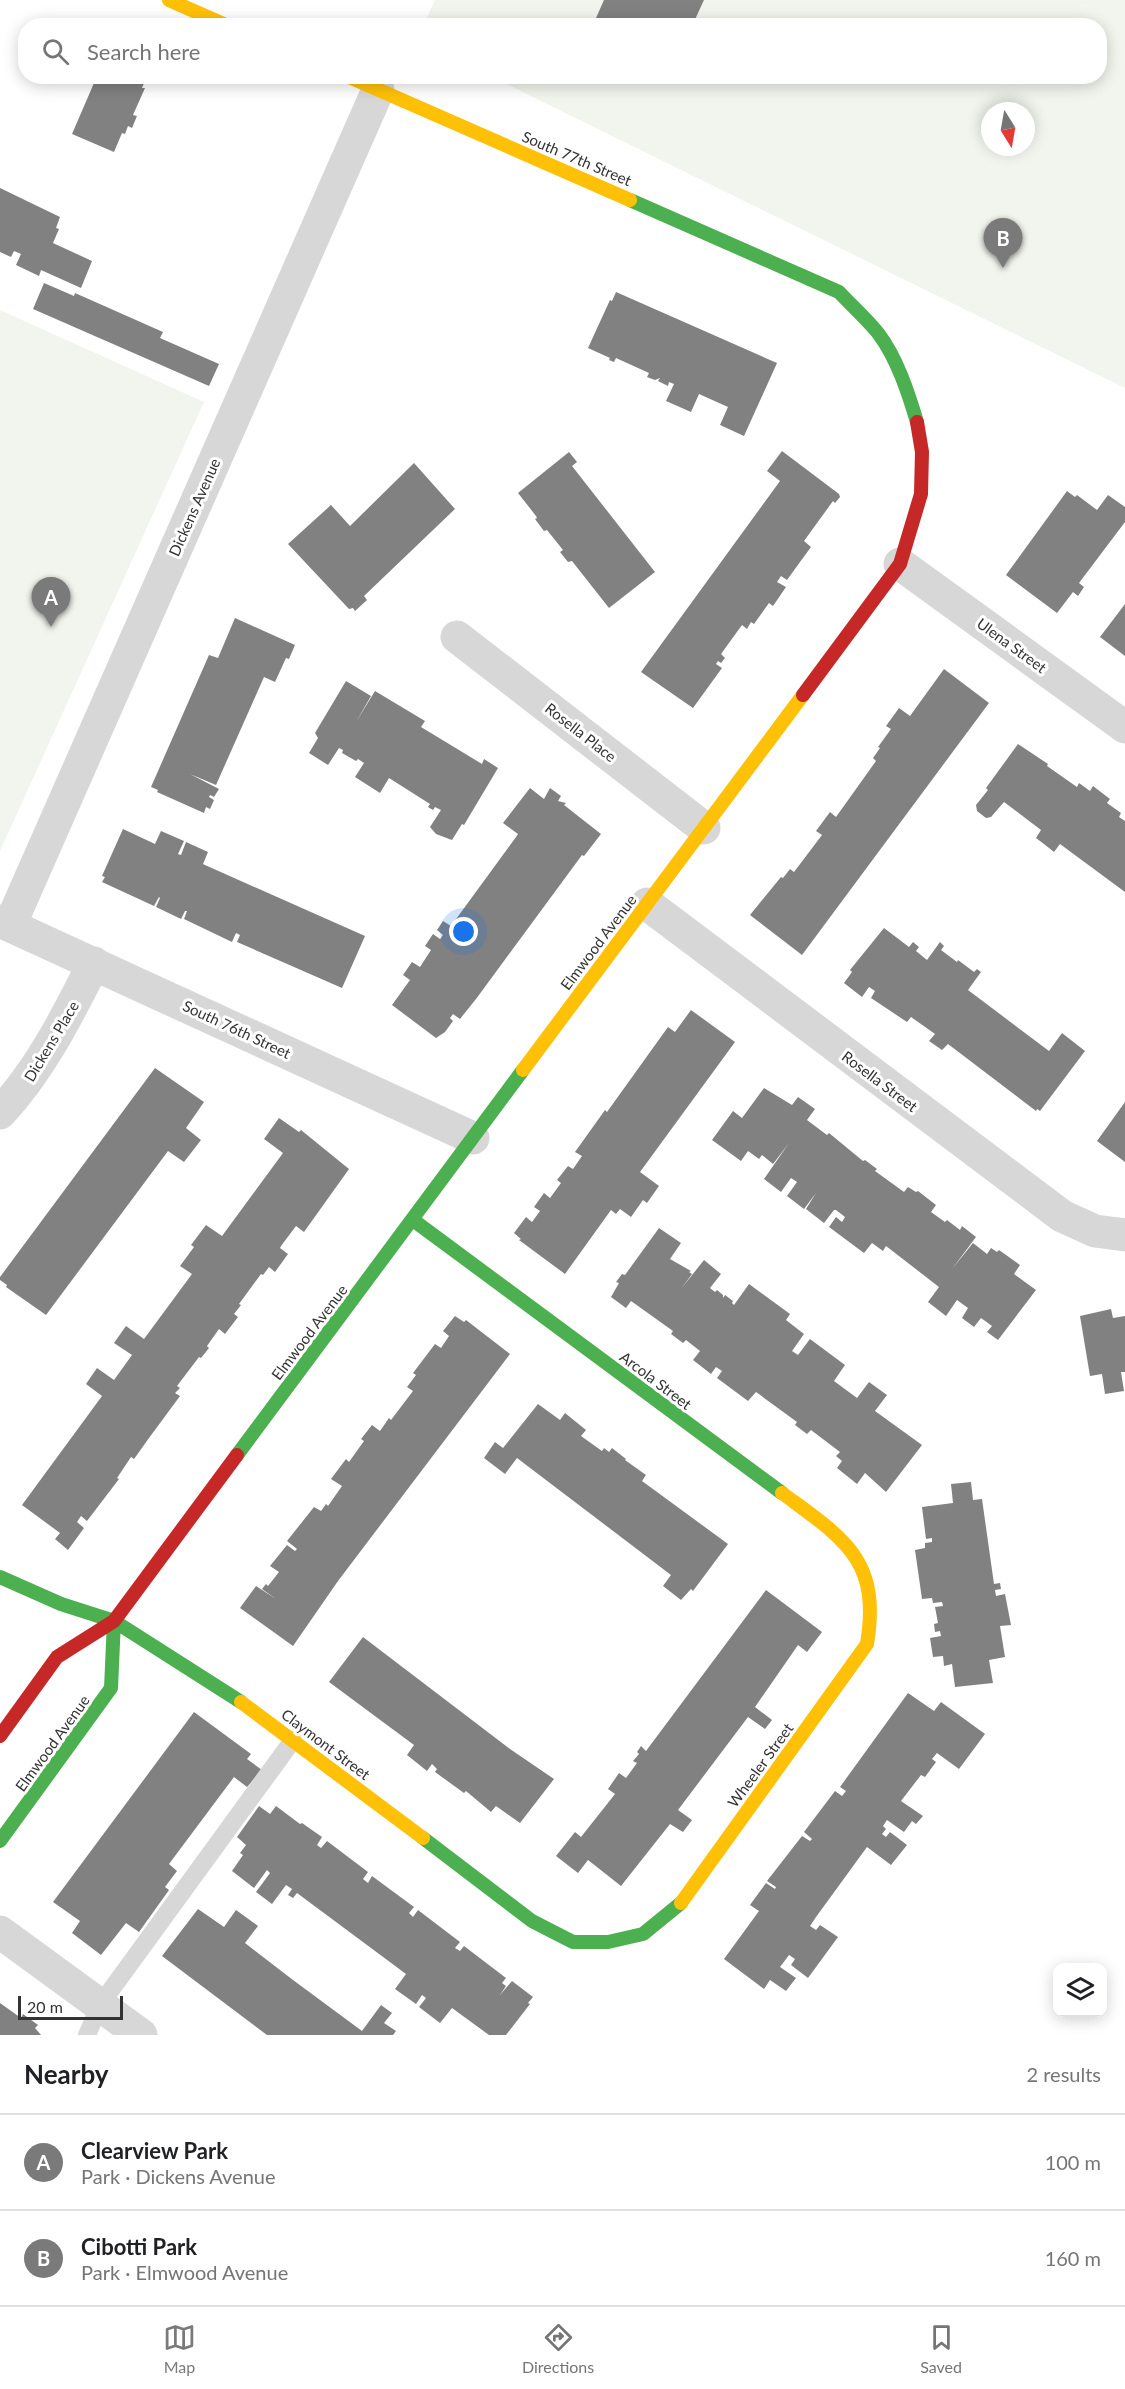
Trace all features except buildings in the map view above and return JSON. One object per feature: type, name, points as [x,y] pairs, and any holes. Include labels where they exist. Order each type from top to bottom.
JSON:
[{"type":"street","points":[[169,0],[210,18]]},
{"type":"street","name":"South 77th Street","points":[[365,84],[793,270]]},
{"type":"street","name":"Dickens Avenue","points":[[5,923],[378,90]]},
{"type":"street","name":"Elmwood Avenue","points":[[0,1736],[57,1657],[114,1621],[900,564],[915,523],[923,484],[924,465],[924,454],[908,392],[895,362],[876,329],[838,292],[793,270]]},
{"type":"street","name":"Ulena Street","points":[[900,564],[1125,727]]},
{"type":"street","name":"Rosella Place","points":[[458,637],[704,828]]},
{"type":"street","name":"Rosella Street","points":[[647,904],[1062,1216],[1095,1231],[1125,1235]]},
{"type":"street","name":"South 76th Street","points":[[5,923],[473,1138]]},
{"type":"street","name":"Dickens Place","points":[[0,1113],[21,1090],[64,1024],[94,963]]},
{"type":"street","name":"Arcola Street","points":[[412,1220],[848,1545],[866,1578]]},
{"type":"street","name":"Claymont Street","points":[[0,1577],[61,1604],[114,1621],[240,1701],[494,1890],[531,1921],[573,1942],[608,1942],[622,1939]]},
{"type":"street","name":"Wheeler Street","points":[[622,1939],[643,1934],[678,1907],[867,1644],[871,1603],[866,1578]]},
{"type":"street","name":"Elmwood Avenue","points":[[0,1841],[111,1688],[114,1621]]},
{"type":"street","points":[[0,1932],[141,2035]]},
{"type":"lane","points":[[87,2035],[100,2005],[293,1740]]},
{"type":"shaded area","points":[[435,0],[1125,0],[1125,388],[506,84],[1107,84],[1107,18],[427,18]]},
{"type":"shaded area","points":[[0,310],[204,402],[0,851]]},
{"type":"traffic: fast","points":[[630,200],[839,292],[869,322],[885,343],[901,376],[917,422]]},
{"type":"traffic: fast","points":[[237,1455],[523,1070]]},
{"type":"traffic: fast","points":[[413,1220],[782,1493]]},
{"type":"traffic: fast","points":[[0,1577],[61,1604],[114,1621],[241,1702]]},
{"type":"traffic: fast","points":[[0,1841],[111,1688],[114,1621]]},
{"type":"traffic: fast","points":[[423,1838],[532,1921],[573,1942],[608,1942],[643,1934],[681,1903]]},
{"type":"traffic: slow","points":[[169,0],[210,18]]},
{"type":"traffic: slow","points":[[365,84],[630,200]]},
{"type":"traffic: slow","points":[[523,1070],[803,695]]},
{"type":"traffic: slow","points":[[681,1903],[867,1644],[870,1615],[863,1571],[853,1554],[840,1539],[782,1493]]},
{"type":"traffic: slow","points":[[241,1702],[423,1838]]},
{"type":"traffic: jam","points":[[803,695],[900,564],[921,494],[922,452],[917,422]]},
{"type":"traffic: jam","points":[[0,1736],[57,1657],[114,1621],[237,1455]]},
{"type":"place","name":"Cibotti Park","points":[[1003,268]]},
{"type":"place","name":"Clearview Park","points":[[51,627]]}]
